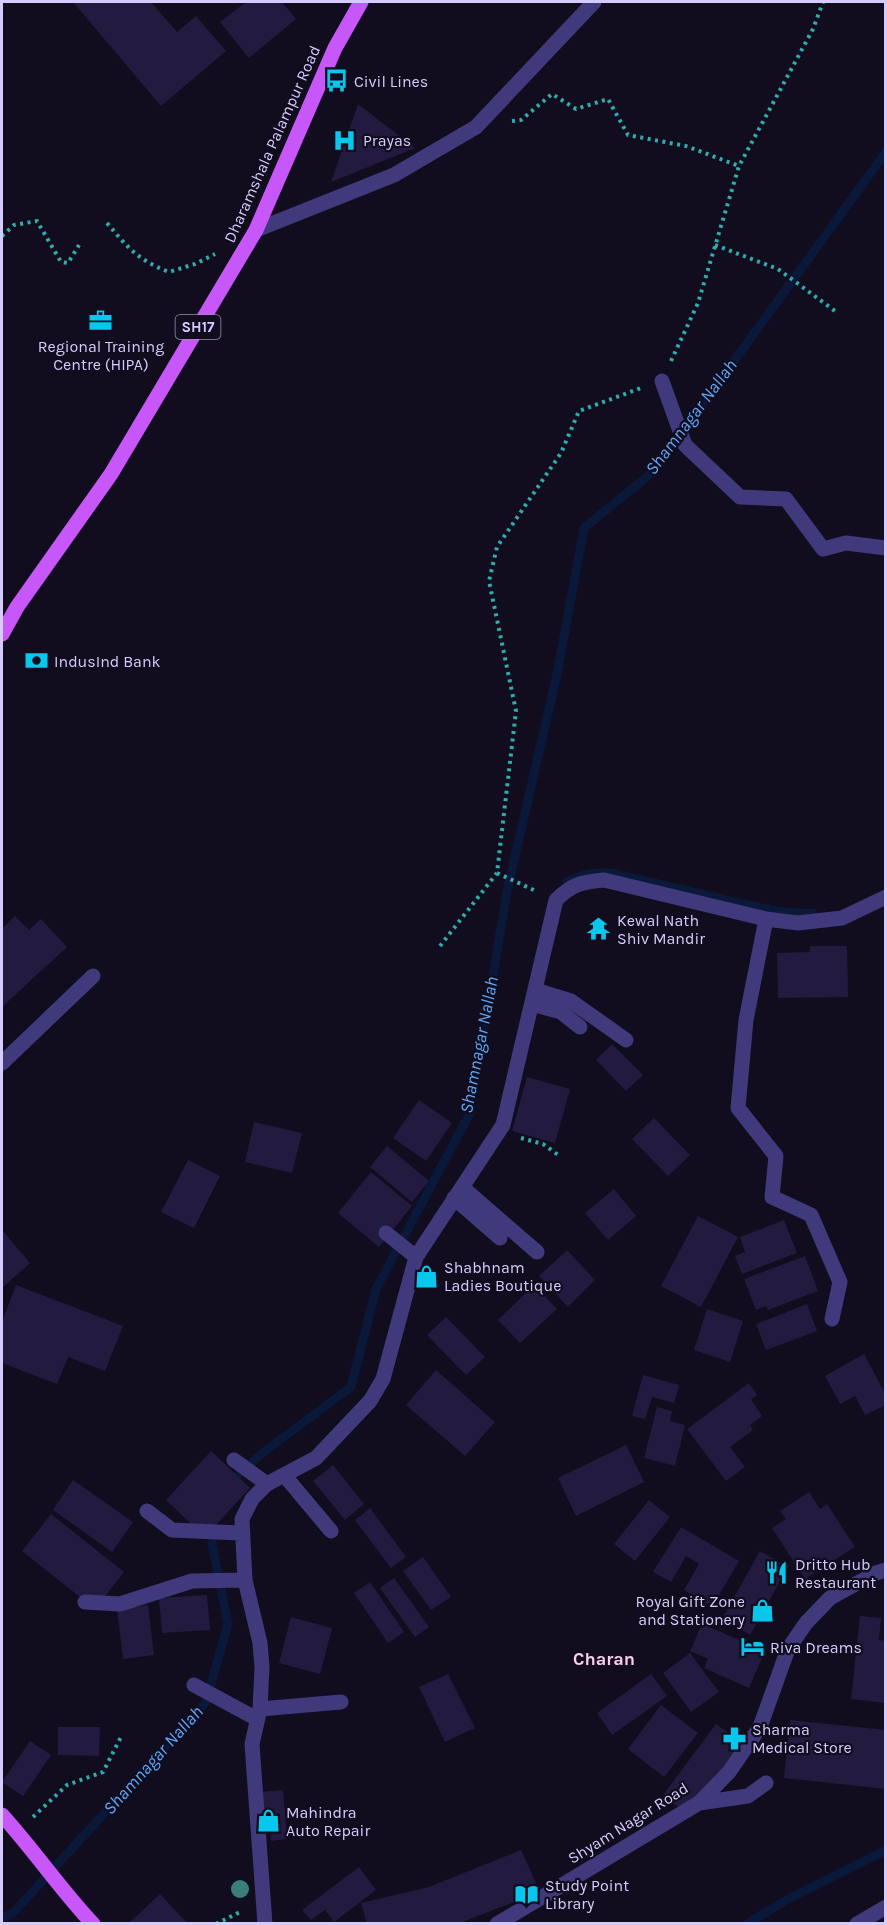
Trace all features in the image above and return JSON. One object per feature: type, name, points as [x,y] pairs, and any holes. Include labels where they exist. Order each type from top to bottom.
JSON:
[{"type":"main road","name":"Dharamshala Palampur Road","points":[[2,634],[17,607],[111,474],[256,230],[335,48],[360,2]]},
{"type":"main road","points":[[2,1815],[69,1898],[93,1923]]},
{"type":"street","points":[[256,230],[394,175],[476,127],[594,2]]},
{"type":"street","points":[[662,381],[685,445],[740,497],[786,499],[823,549],[846,543],[885,548]]},
{"type":"street","points":[[265,1923],[252,1744],[259,1714],[262,1667],[260,1643],[245,1580],[242,1519],[252,1499],[267,1484],[316,1458],[370,1401],[383,1379],[416,1257],[503,1125],[556,900],[567,888],[583,882],[604,880],[766,920],[798,922],[842,918],[885,897]]},
{"type":"street","points":[[766,920],[746,1020],[738,1108],[776,1156],[772,1197],[811,1215],[840,1282],[832,1319]]},
{"type":"street","points":[[2,1063],[93,976]]},
{"type":"street","points":[[533,997],[561,1012],[580,1027]]},
{"type":"street","points":[[533,997],[571,1000],[626,1040]]},
{"type":"street","points":[[458,1193],[500,1238]]},
{"type":"street","points":[[458,1193],[537,1252]]},
{"type":"street","points":[[386,1233],[416,1257]]},
{"type":"street","points":[[234,1460],[267,1484]]},
{"type":"street","points":[[284,1475],[331,1531]]},
{"type":"street","points":[[147,1511],[172,1530],[241,1533]]},
{"type":"street","name":"Shyam Nagar Road","points":[[498,1923],[699,1803],[729,1772],[760,1727],[788,1649],[806,1623],[830,1598],[885,1570]]},
{"type":"street","points":[[86,1602],[120,1604],[192,1581],[245,1580]]},
{"type":"street","points":[[195,1685],[234,1706],[259,1714],[341,1702]]},
{"type":"street","points":[[699,1803],[748,1796],[766,1783]]},
{"type":"street","points":[[858,1923],[885,1907]]},
{"type":"path","points":[[440,946],[497,873],[516,711],[489,581],[497,547],[561,453],[579,411],[662,381],[698,303],[740,166],[813,29],[823,2]]},
{"type":"path","points":[[476,127],[521,120],[552,94],[576,110],[608,99],[628,135],[686,146],[740,166]]},
{"type":"path","points":[[2,236],[14,225],[37,221],[61,262],[68,263],[79,245]]},
{"type":"path","points":[[107,222],[128,249],[144,261],[169,272],[195,264],[219,252]]},
{"type":"path","points":[[715,245],[778,269],[835,310]]},
{"type":"path","points":[[497,873],[556,900]]},
{"type":"path","points":[[497,1134],[543,1144],[561,1157]]},
{"type":"path","points":[[17,1831],[67,1785],[103,1772],[122,1735]]},
{"type":"path","points":[[216,1923],[263,1901]]},
{"type":"building","points":[[73,2],[151,2],[177,32],[196,16],[226,51],[161,106]]},
{"type":"building","points":[[246,2],[282,2],[296,19],[249,58],[220,22]]},
{"type":"building","points":[[358,104],[415,148],[331,182]]},
{"type":"building","points":[[15,916],[29,930],[41,919],[67,947],[3,1006],[2,929]]},
{"type":"building","points":[[810,946],[847,946],[848,997],[778,998],[777,953],[810,952]]},
{"type":"building","points":[[612,1044],[643,1075],[626,1091],[596,1060]]},
{"type":"building","points":[[527,1077],[570,1089],[555,1143],[512,1131]]},
{"type":"building","points":[[419,1100],[452,1123],[426,1161],[393,1138]]},
{"type":"building","points":[[654,1118],[690,1155],[668,1176],[632,1139]]},
{"type":"building","points":[[254,1122],[302,1133],[292,1173],[245,1162]]},
{"type":"building","points":[[387,1146],[429,1181],[412,1202],[370,1167]]},
{"type":"building","points":[[188,1160],[220,1176],[194,1228],[161,1212]]},
{"type":"building","points":[[371,1172],[412,1206],[379,1247],[338,1213]]},
{"type":"building","points":[[614,1189],[636,1216],[608,1240],[585,1213]]},
{"type":"building","points":[[698,1216],[738,1237],[701,1307],[661,1286]]},
{"type":"building","points":[[784,1220],[797,1253],[742,1274],[735,1256],[745,1252],[740,1237]]},
{"type":"building","points":[[2,1230],[30,1263],[2,1288]]},
{"type":"building","points":[[567,1250],[595,1280],[568,1307],[539,1276]]},
{"type":"building","points":[[805,1256],[818,1291],[768,1310],[766,1306],[756,1310],[744,1279]]},
{"type":"building","points":[[16,1285],[123,1326],[105,1371],[68,1357],[57,1384],[2,1363],[2,1322]]},
{"type":"building","points":[[534,1285],[557,1309],[520,1343],[498,1320]]},
{"type":"building","points":[[807,1304],[817,1331],[766,1350],[756,1324]]},
{"type":"building","points":[[707,1309],[743,1321],[730,1362],[694,1350]]},
{"type":"building","points":[[446,1317],[485,1357],[466,1375],[427,1335]]},
{"type":"building","points":[[864,1354],[886,1395],[886,1405],[865,1415],[855,1396],[840,1404],[825,1376]]},
{"type":"building","points":[[436,1370],[495,1422],[465,1456],[406,1405]]},
{"type":"building","points":[[643,1375],[679,1385],[674,1403],[652,1397],[645,1419],[632,1416]]},
{"type":"building","points":[[749,1383],[757,1395],[751,1399],[762,1416],[750,1425],[753,1430],[730,1447],[745,1467],[726,1481],[687,1429]]},
{"type":"building","points":[[657,1407],[672,1411],[670,1421],[685,1425],[675,1466],[644,1458]]},
{"type":"building","points":[[626,1445],[644,1482],[576,1516],[558,1478]]},
{"type":"building","points":[[211,1451],[250,1488],[205,1537],[166,1500]]},
{"type":"building","points":[[333,1465],[364,1504],[345,1520],[313,1481]]},
{"type":"building","points":[[73,1480],[133,1522],[112,1552],[53,1510]]},
{"type":"building","points":[[809,1492],[820,1509],[827,1504],[855,1547],[805,1579],[772,1528],[786,1519],[780,1511]]},
{"type":"building","points":[[649,1500],[670,1517],[635,1561],[614,1544]]},
{"type":"building","points":[[370,1508],[406,1557],[391,1568],[355,1520]]},
{"type":"building","points":[[51,1514],[124,1572],[95,1609],[22,1551]]},
{"type":"building","points":[[681,1527],[739,1561],[712,1607],[684,1590],[699,1564],[686,1556],[671,1582],[653,1572]]},
{"type":"building","points":[[760,1551],[788,1567],[750,1635],[722,1619]]},
{"type":"building","points":[[423,1557],[451,1597],[431,1610],[403,1571]]},
{"type":"building","points":[[394,1578],[429,1627],[415,1637],[380,1588]]},
{"type":"building","points":[[370,1582],[404,1632],[388,1643],[354,1593]]},
{"type":"building","points":[[207,1595],[210,1630],[162,1633],[159,1598]]},
{"type":"building","points":[[148,1605],[154,1655],[123,1659],[117,1609]]},
{"type":"building","points":[[860,1616],[881,1618],[879,1640],[886,1641],[885,1703],[851,1699]]},
{"type":"building","points":[[291,1617],[332,1628],[320,1674],[279,1663]]},
{"type":"building","points":[[702,1624],[765,1651],[749,1688],[704,1668],[708,1659],[690,1651]]},
{"type":"building","points":[[690,1653],[719,1692],[691,1712],[663,1673]]},
{"type":"building","points":[[448,1674],[475,1728],[445,1742],[419,1687]]},
{"type":"building","points":[[651,1674],[667,1696],[612,1735],[597,1713]]},
{"type":"building","points":[[661,1705],[698,1733],[664,1777],[628,1749]]},
{"type":"building","points":[[790,1720],[886,1730],[886,1789],[784,1778]]},
{"type":"building","points":[[716,1724],[745,1745],[691,1817],[663,1795]]},
{"type":"building","points":[[58,1727],[100,1727],[99,1756],[58,1755]]},
{"type":"building","points":[[30,1741],[51,1755],[23,1796],[2,1782]]},
{"type":"building","points":[[283,1790],[287,1839],[271,1841],[269,1809],[259,1809],[259,1792]]},
{"type":"building","points":[[521,1850],[540,1892],[457,1924],[367,1924],[361,1903],[429,1887]]},
{"type":"building","points":[[359,1867],[376,1890],[334,1922],[325,1910],[311,1920],[302,1910]]},
{"type":"building","points":[[160,1894],[188,1924],[131,1924],[130,1922]]},
{"type":"waterway","name":"Shamnagar Nallah","points":[[231,1485],[237,1476],[265,1451],[351,1387],[376,1289],[470,1113],[507,891],[557,674],[584,528],[654,471],[886,152]]},
{"type":"waterway","points":[[567,882],[588,874],[611,873],[770,910],[813,913]]},
{"type":"waterway","name":"Shamnagar Nallah","points":[[2,1918],[13,1913],[206,1702],[228,1624],[212,1544],[213,1528]]},
{"type":"waterway","points":[[747,1924],[788,1899],[886,1850]]},
{"type":"place","name":"Civil Lines","points":[[336,81]]},
{"type":"place","name":"Prayas","points":[[345,140]]},
{"type":"place","name":"Regional Training Centre (HIPA)","points":[[101,321]]},
{"type":"place","name":"IndusInd Bank","points":[[36,661]]},
{"type":"place","name":"Kewal Nath Shiv Mandir","points":[[599,929]]},
{"type":"place","name":"Shabhnam Ladies Boutique","points":[[426,1276]]},
{"type":"place","name":"Dritto Hub Restaurant","points":[[777,1573]]},
{"type":"place","name":"Royal Gift Zone and Stationery","points":[[763,1610]]},
{"type":"place","name":"Riva Dreams","points":[[752,1647]]},
{"type":"place","name":"Sharma Medical Store","points":[[734,1738]]},
{"type":"place","name":"Mahindra Auto Repair","points":[[268,1821]]},
{"type":"place","name":"Study Point Library","points":[[527,1894]]},
{"type":"district","name":"Charan","points":[[604,1659]]}]
